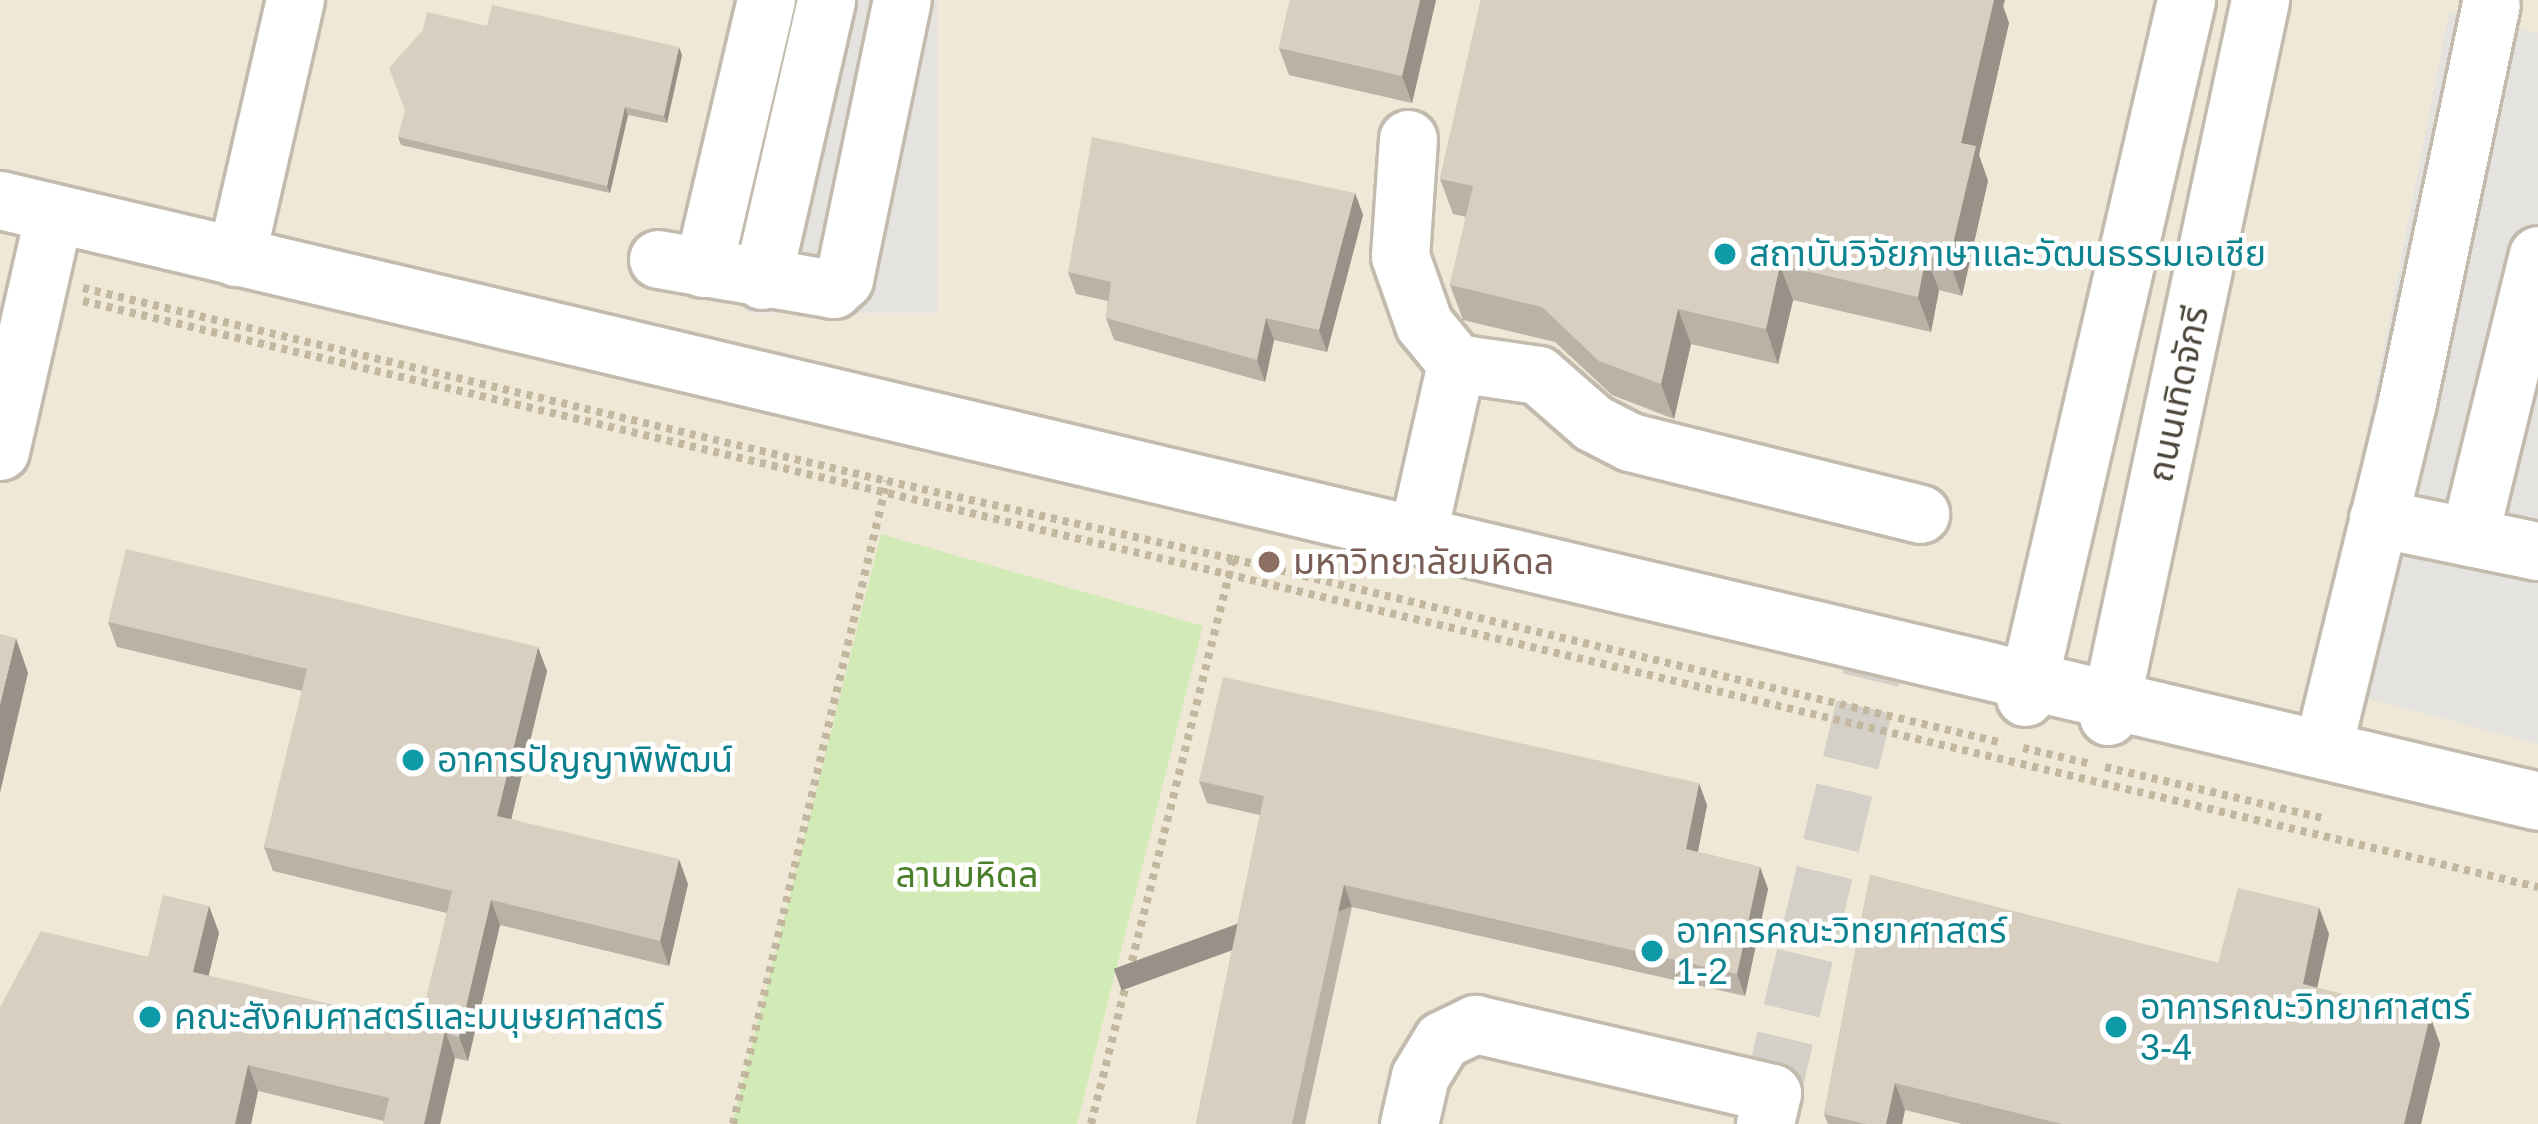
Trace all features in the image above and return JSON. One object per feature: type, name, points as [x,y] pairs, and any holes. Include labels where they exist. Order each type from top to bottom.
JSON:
[{"type":"lane","points":[[236,257],[295,0]]},
{"type":"lane","points":[[766,0],[681,264],[833,289],[844,279],[902,0]]},
{"type":"lane","points":[[762,280],[826,0]]},
{"type":"lane","points":[[2027,688],[2186,0]]},
{"type":"lane","name":"ถนนเทิดจักรี","points":[[2111,707],[2260,0]]},
{"type":"lane","points":[[2324,747],[2500,6]]},
{"type":"lane","points":[[1408,140],[1400,256],[1424,324],[1456,362],[1538,375],[1593,423],[1630,442],[1920,514]]},
{"type":"lane","points":[[0,200],[36,249],[2111,707],[2538,816]]},
{"type":"lane","points":[[36,249],[236,257],[1418,532],[2027,688]]},
{"type":"lane","points":[[0,451],[36,249]]},
{"type":"lane","points":[[2468,537],[2538,255]]},
{"type":"lane","points":[[1418,532],[1456,362]]},
{"type":"lane","points":[[2378,518],[2538,551]]},
{"type":"lane","points":[[2111,707],[2324,747],[2538,800]]},
{"type":"lane","points":[[1409,1124],[1420,1076],[1442,1040],[1475,1024],[1772,1093],[1765,1124]]},
{"type":"path","points":[[36,249],[886,486],[1230,575],[2538,887]]},
{"type":"path","points":[[886,486],[1233,560],[2326,819]]},
{"type":"path","points":[[733,1124],[886,486]]},
{"type":"path","points":[[1091,1124],[1233,560]]},
{"type":"shaded area","name":"มหาวิทยาลัยมหิดล","points":[[0,0],[2538,0],[2538,1124],[0,1124]]},
{"type":"shaded area","points":[[746,0],[937,0],[937,313],[746,313]]},
{"type":"shaded area","points":[[2449,12],[2538,33],[2538,744],[2318,685]]},
{"type":"green space","name":"ลานมหิดล","points":[[881,534],[1203,626],[1077,1124],[732,1124]]},
{"type":"building","points":[[1290,0],[1420,0],[1402,76],[1279,48]]},
{"type":"building","name":"สถาบันวิจัยภาษาและวัฒนธรรมเอเชีย","points":[[1481,0],[1994,0],[1961,143],[1976,146],[1949,261],[1926,256],[1918,297],[1780,265],[1766,329],[1678,309],[1661,384],[1599,361],[1542,307],[1450,285],[1473,186],[1440,179]]},
{"type":"building","points":[[492,5],[679,47],[664,116],[625,107],[607,186],[398,137],[405,110],[389,68],[423,30],[427,12],[487,26]]},
{"type":"building","points":[[1092,137],[1355,193],[1319,330],[1266,318],[1257,360],[1106,318],[1111,282],[1068,272]]},
{"type":"building","name":"อาคารปัญญาพิพัฒน์","points":[[126,549],[538,647],[497,816],[679,859],[660,941],[491,900],[459,1037],[420,1025],[452,891],[264,847],[307,669],[108,622]]},
{"type":"building","points":[[0,634],[16,638],[0,704]]},
{"type":"building","name":"อาคารคณะวิทยาศาสตร์ 1-2","points":[[1223,677],[1699,783],[1686,849],[1760,867],[1737,974],[1344,885],[1292,1124],[1196,1124],[1264,796],[1199,781]]},
{"type":"building","name":"อาคารคณะวิทยาศาสตร์ 3-4","points":[[1870,875],[2218,963],[2238,888],[2319,907],[2303,984],[2430,1016],[2404,1124],[2062,1124],[1895,1083],[1886,1124],[1824,1114]]},
{"type":"building","name":"คณะสังคมศาสตร์และมนุษยศาสตร์","points":[[163,895],[209,906],[193,972],[445,1031],[424,1124],[383,1124],[389,1098],[248,1065],[235,1124],[0,1124],[0,1007],[41,931],[148,957]]},
{"type":"tunnel","points":[[1772,1093],[1879,644]]},
{"type":"place","name":"สถาบันวิจัยภาษาและวัฒนธรรมเอเชีย","points":[[1725,254]]},
{"type":"place","name":"มหาวิทยาลัยมหิดล","points":[[1269,562]]},
{"type":"place","name":"อาคารปัญญาพิพัฒน์","points":[[413,760]]},
{"type":"place","name":"อาคารคณะวิทยาศาสตร์ 1-2","points":[[1652,951]]},
{"type":"place","name":"คณะสังคมศาสตร์และมนุษยศาสตร์","points":[[150,1017]]},
{"type":"place","name":"อาคารคณะวิทยาศาสตร์ 3-4","points":[[2116,1027]]}]
